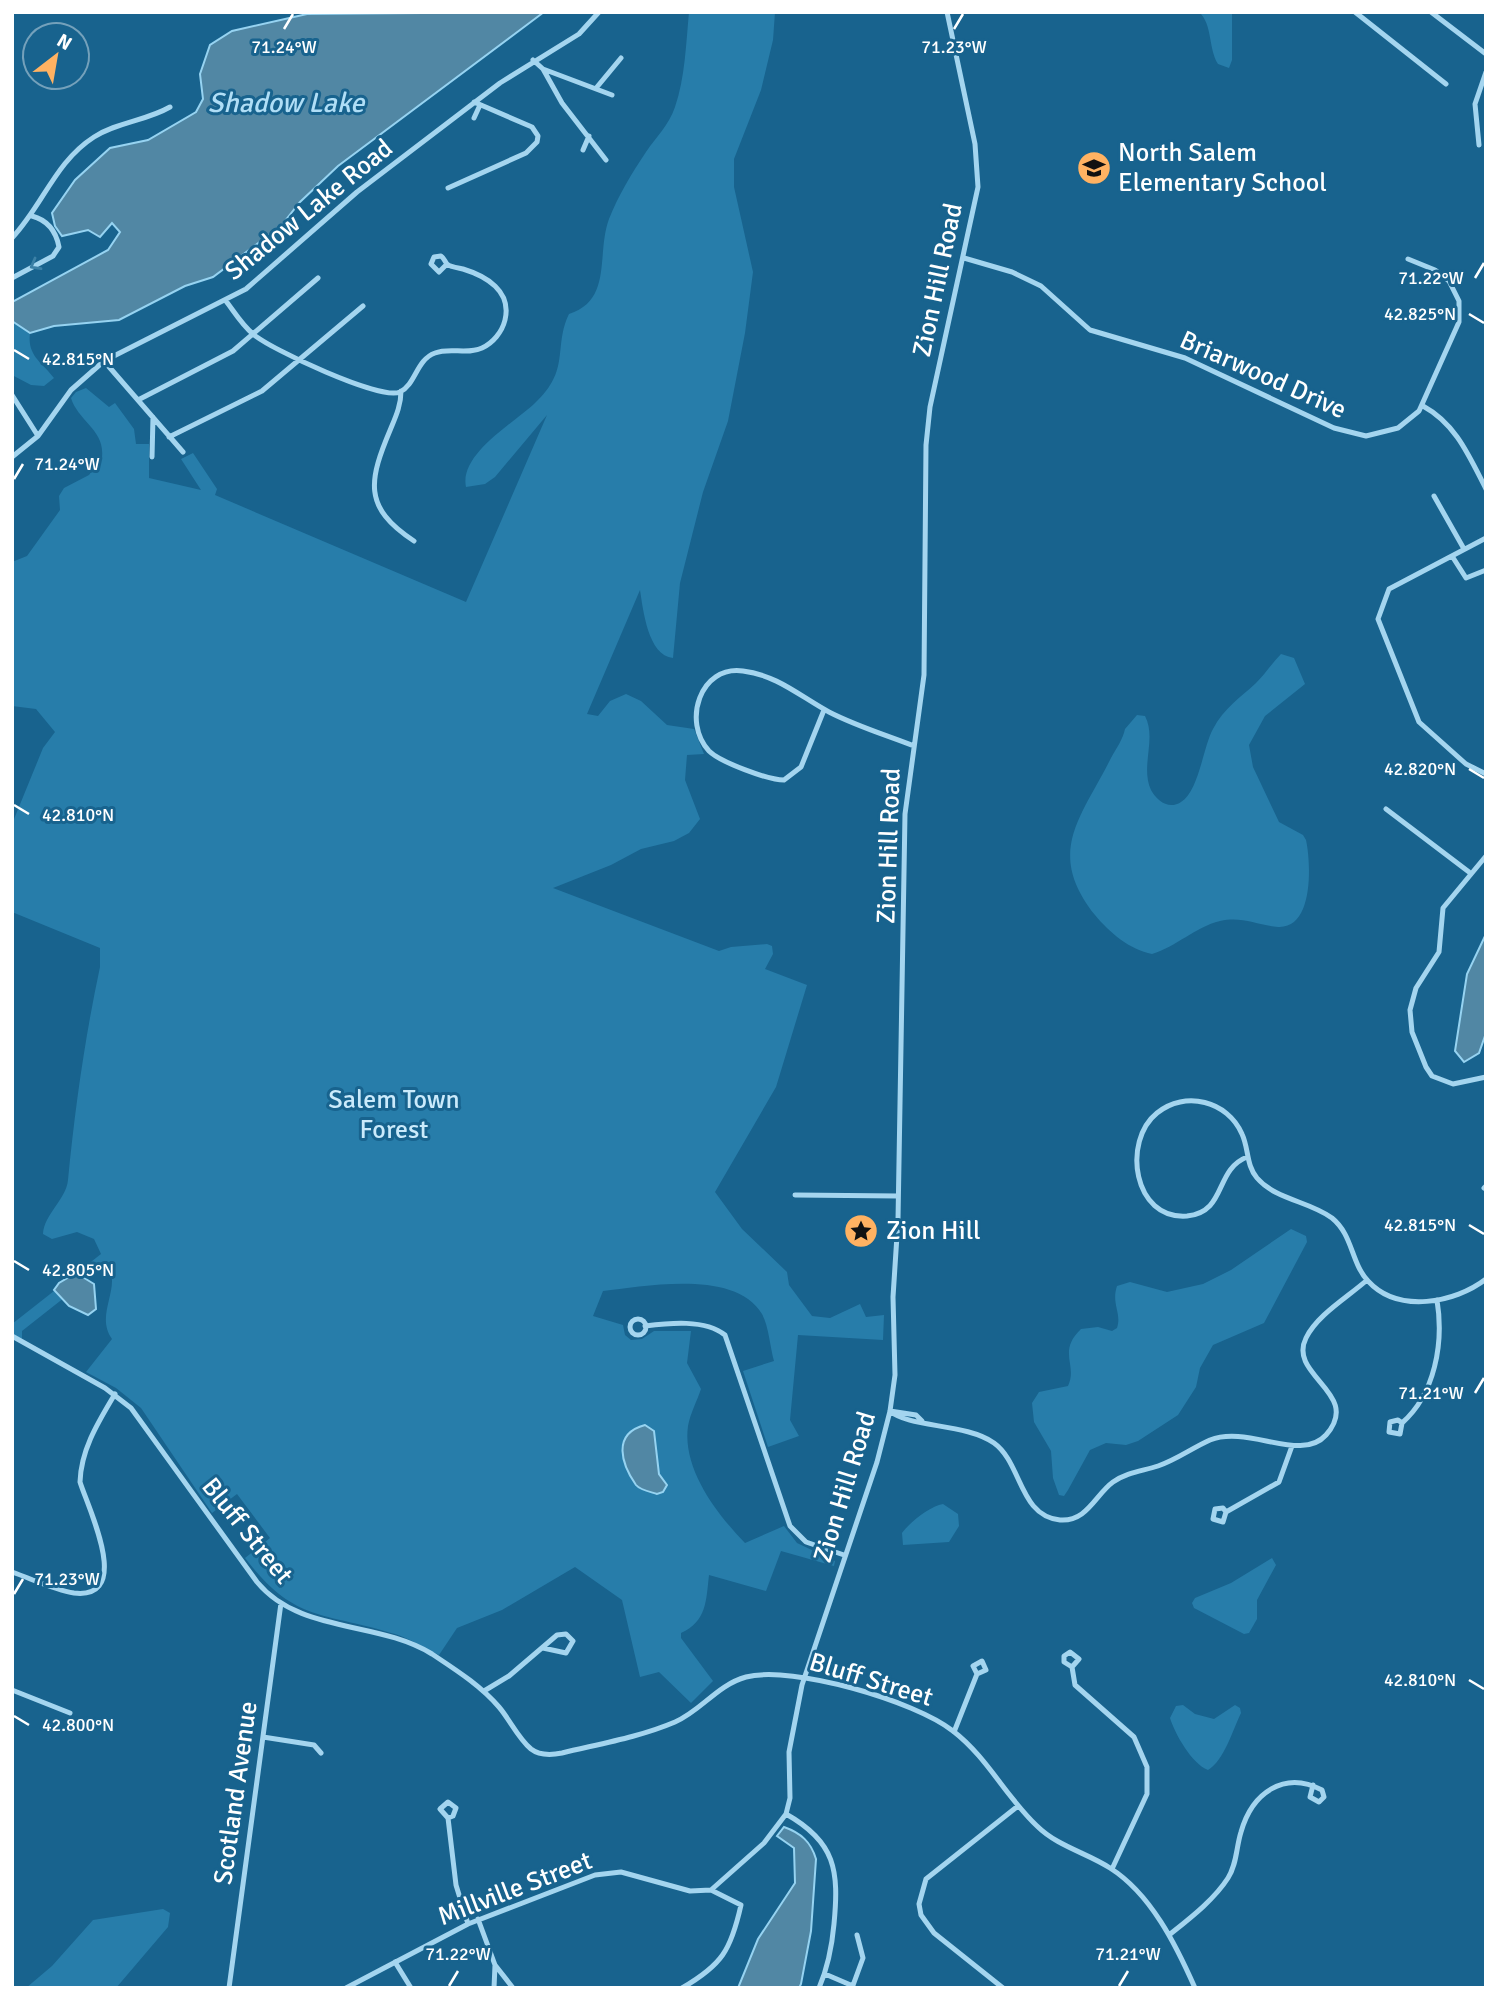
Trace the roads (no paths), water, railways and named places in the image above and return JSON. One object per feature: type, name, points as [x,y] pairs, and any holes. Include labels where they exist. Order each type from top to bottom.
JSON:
[{"type":"street","name":"Shadow Lake Road","points":[[15,456],[38,436],[71,390],[104,361],[147,337],[226,301],[259,279],[357,192],[533,60],[579,34],[599,12]]},
{"type":"street","name":"Zion Hill Road","points":[[805,1678],[880,1452],[895,1375],[893,1297],[898,1196],[905,814],[924,675],[926,440],[930,407],[978,187],[978,163],[947,12]]},
{"type":"street","points":[[1355,12],[1446,84]]},
{"type":"street","points":[[1430,12],[1486,54]]},
{"type":"street","points":[[597,87],[621,58]]},
{"type":"street","points":[[533,60],[543,69],[562,103],[606,160]]},
{"type":"street","points":[[543,69],[612,94]]},
{"type":"street","points":[[1479,145],[1475,104],[1486,72]]},
{"type":"street","points":[[448,188],[521,156],[537,142],[532,127],[477,103],[474,118]]},
{"type":"street","points":[[1475,104],[1486,105]]},
{"type":"street","points":[[12,238],[32,216],[58,170],[81,147],[108,130],[170,107]]},
{"type":"street","points":[[583,150],[589,136]]},
{"type":"street","points":[[12,278],[53,256],[59,247],[50,226],[42,219],[32,216]]},
{"type":"street","name":"Briarwood Drive","points":[[964,258],[1012,272],[1041,286],[1090,330],[1200,364],[1350,434],[1388,432],[1408,422],[1423,406],[1456,331],[1460,309],[1454,289],[1445,277],[1408,259]]},
{"type":"street","points":[[414,541],[384,518],[373,488],[374,472],[400,405],[401,391],[430,355],[441,351],[484,348],[492,342],[504,324],[505,303],[494,284],[476,273],[447,264]]},
{"type":"street","points":[[138,400],[219,360],[254,334],[318,278]]},
{"type":"street","points":[[226,301],[254,334],[301,359],[367,390],[383,394],[401,391]]},
{"type":"street","points":[[169,437],[262,391],[363,306]]},
{"type":"street","points":[[104,361],[183,452]]},
{"type":"street","points":[[12,395],[38,436]]},
{"type":"street","points":[[1423,406],[1451,427],[1485,486]]},
{"type":"street","points":[[152,457],[153,418]]},
{"type":"street","points":[[12,448],[15,456]]},
{"type":"street","points":[[1434,496],[1464,549]]},
{"type":"street","points":[[1486,538],[1389,589],[1380,608],[1379,624],[1402,673],[1419,722],[1465,764],[1486,774]]},
{"type":"street","points":[[1452,556],[1466,578],[1486,570]]},
{"type":"street","points":[[824,709],[800,767],[783,780],[759,774],[710,752],[704,742],[696,711],[699,696],[708,683],[719,674],[734,670],[764,676],[795,690],[824,709],[914,746]]},
{"type":"street","points":[[1386,809],[1469,872]]},
{"type":"street","points":[[1486,856],[1469,872],[1443,908],[1439,952],[1412,999],[1410,1021],[1426,1067],[1432,1076],[1453,1084],[1486,1077]]},
{"type":"street","points":[[1247,1157],[1234,1163],[1227,1171],[1219,1195],[1211,1205],[1187,1216],[1174,1215],[1156,1205],[1143,1189],[1135,1164],[1140,1137],[1152,1117],[1172,1104],[1190,1101],[1213,1105],[1228,1115],[1242,1134],[1251,1168],[1262,1183],[1320,1210],[1339,1224],[1352,1243],[1367,1280],[1386,1294],[1404,1299],[1437,1300],[1467,1291],[1486,1279]]},
{"type":"street","points":[[794,1195],[898,1196]]},
{"type":"street","points":[[890,1411],[894,1415],[973,1432],[995,1444],[1007,1456],[1034,1507],[1046,1517],[1060,1520],[1082,1514],[1102,1491],[1125,1476],[1158,1466],[1214,1439],[1245,1435],[1292,1446],[1315,1444],[1330,1430],[1335,1420],[1334,1399],[1330,1391],[1307,1368],[1303,1359],[1304,1340],[1316,1324],[1367,1280]]},
{"type":"street","points":[[1402,1423],[1423,1399],[1432,1372],[1441,1335],[1437,1300]]},
{"type":"street","points":[[645,1326],[682,1324],[715,1329],[725,1335],[790,1526],[806,1542],[844,1555]]},
{"type":"street","name":"Bluff Street","points":[[12,1336],[115,1394],[146,1424],[188,1490],[257,1582],[281,1603],[304,1615],[398,1637],[424,1649],[485,1691],[531,1749],[552,1755],[673,1723],[731,1682],[747,1677],[805,1678],[835,1684],[904,1707],[938,1721],[954,1732],[981,1758],[1018,1806],[1047,1835],[1112,1869],[1143,1899],[1169,1935],[1195,1988]]},
{"type":"street","points":[[12,1572],[74,1592],[96,1589],[103,1581],[105,1560],[80,1482],[80,1471],[90,1440],[115,1394]]},
{"type":"street","points":[[1226,1512],[1279,1482],[1292,1446]]},
{"type":"street","name":"Scotland Avenue","points":[[229,1988],[281,1603]]},
{"type":"street","points":[[485,1691],[542,1648],[562,1633],[573,1641],[566,1653],[542,1648]]},
{"type":"street","points":[[1072,1667],[1075,1685],[1134,1737],[1147,1767],[1147,1794],[1112,1869]]},
{"type":"street","points":[[954,1732],[977,1674]]},
{"type":"street","points":[[682,1988],[706,1974],[722,1960],[734,1934],[741,1905],[711,1890],[764,1843],[786,1814],[790,1798],[789,1752],[805,1678]]},
{"type":"street","points":[[12,1690],[70,1713]]},
{"type":"street","points":[[263,1737],[314,1745],[321,1753]]},
{"type":"street","points":[[1169,1935],[1216,1894],[1229,1876],[1246,1819],[1265,1792],[1285,1782],[1313,1785]]},
{"type":"street","points":[[1003,1988],[934,1933],[921,1915],[919,1904],[921,1888],[932,1873],[1018,1806]]},
{"type":"street","points":[[786,1814],[804,1824],[820,1839],[837,1879],[838,1901],[825,1974],[819,1988]]},
{"type":"street","points":[[448,1818],[456,1885],[468,1924]]},
{"type":"street","name":"Millville Street","points":[[346,1988],[478,1919],[605,1873],[638,1874],[690,1891],[711,1890]]},
{"type":"street","points":[[478,1919],[495,1965],[513,1988]]},
{"type":"street","points":[[825,1974],[853,1987],[863,1958],[857,1935]]},
{"type":"street","points":[[395,1962],[411,1988]]},
{"type":"street","points":[[494,1988],[495,1965]]},
{"type":"water","name":"Shadow Lake","points":[[544,12],[338,166],[300,202],[281,226],[213,277],[185,286],[119,320],[54,326],[30,333],[12,321],[12,302],[108,250],[120,232],[112,223],[100,237],[88,230],[62,236],[55,226],[52,213],[75,180],[110,148],[148,140],[196,112],[203,99],[200,74],[210,45],[232,31],[307,14]]},
{"type":"water","points":[[1486,934],[1486,1033],[1479,1053],[1464,1062],[1455,1051],[1467,974]]},
{"type":"water","points":[[76,1273],[94,1284],[96,1309],[88,1315],[69,1306],[54,1290],[59,1283]]},
{"type":"water","points":[[645,1425],[654,1431],[659,1474],[667,1485],[663,1492],[657,1494],[636,1485],[622,1451],[627,1435]]},
{"type":"water","points":[[784,1827],[804,1839],[816,1859],[811,1931],[801,1984],[799,1988],[738,1988],[758,1939],[795,1883],[794,1848],[777,1836]]},
{"type":"place","name":"North Salem Elementary School","points":[[1094,168]]},
{"type":"place","name":"Zion Hill","points":[[861,1231]]},
{"type":"park label","name":"Salem Town Forest","points":[[394,1115]]}]
